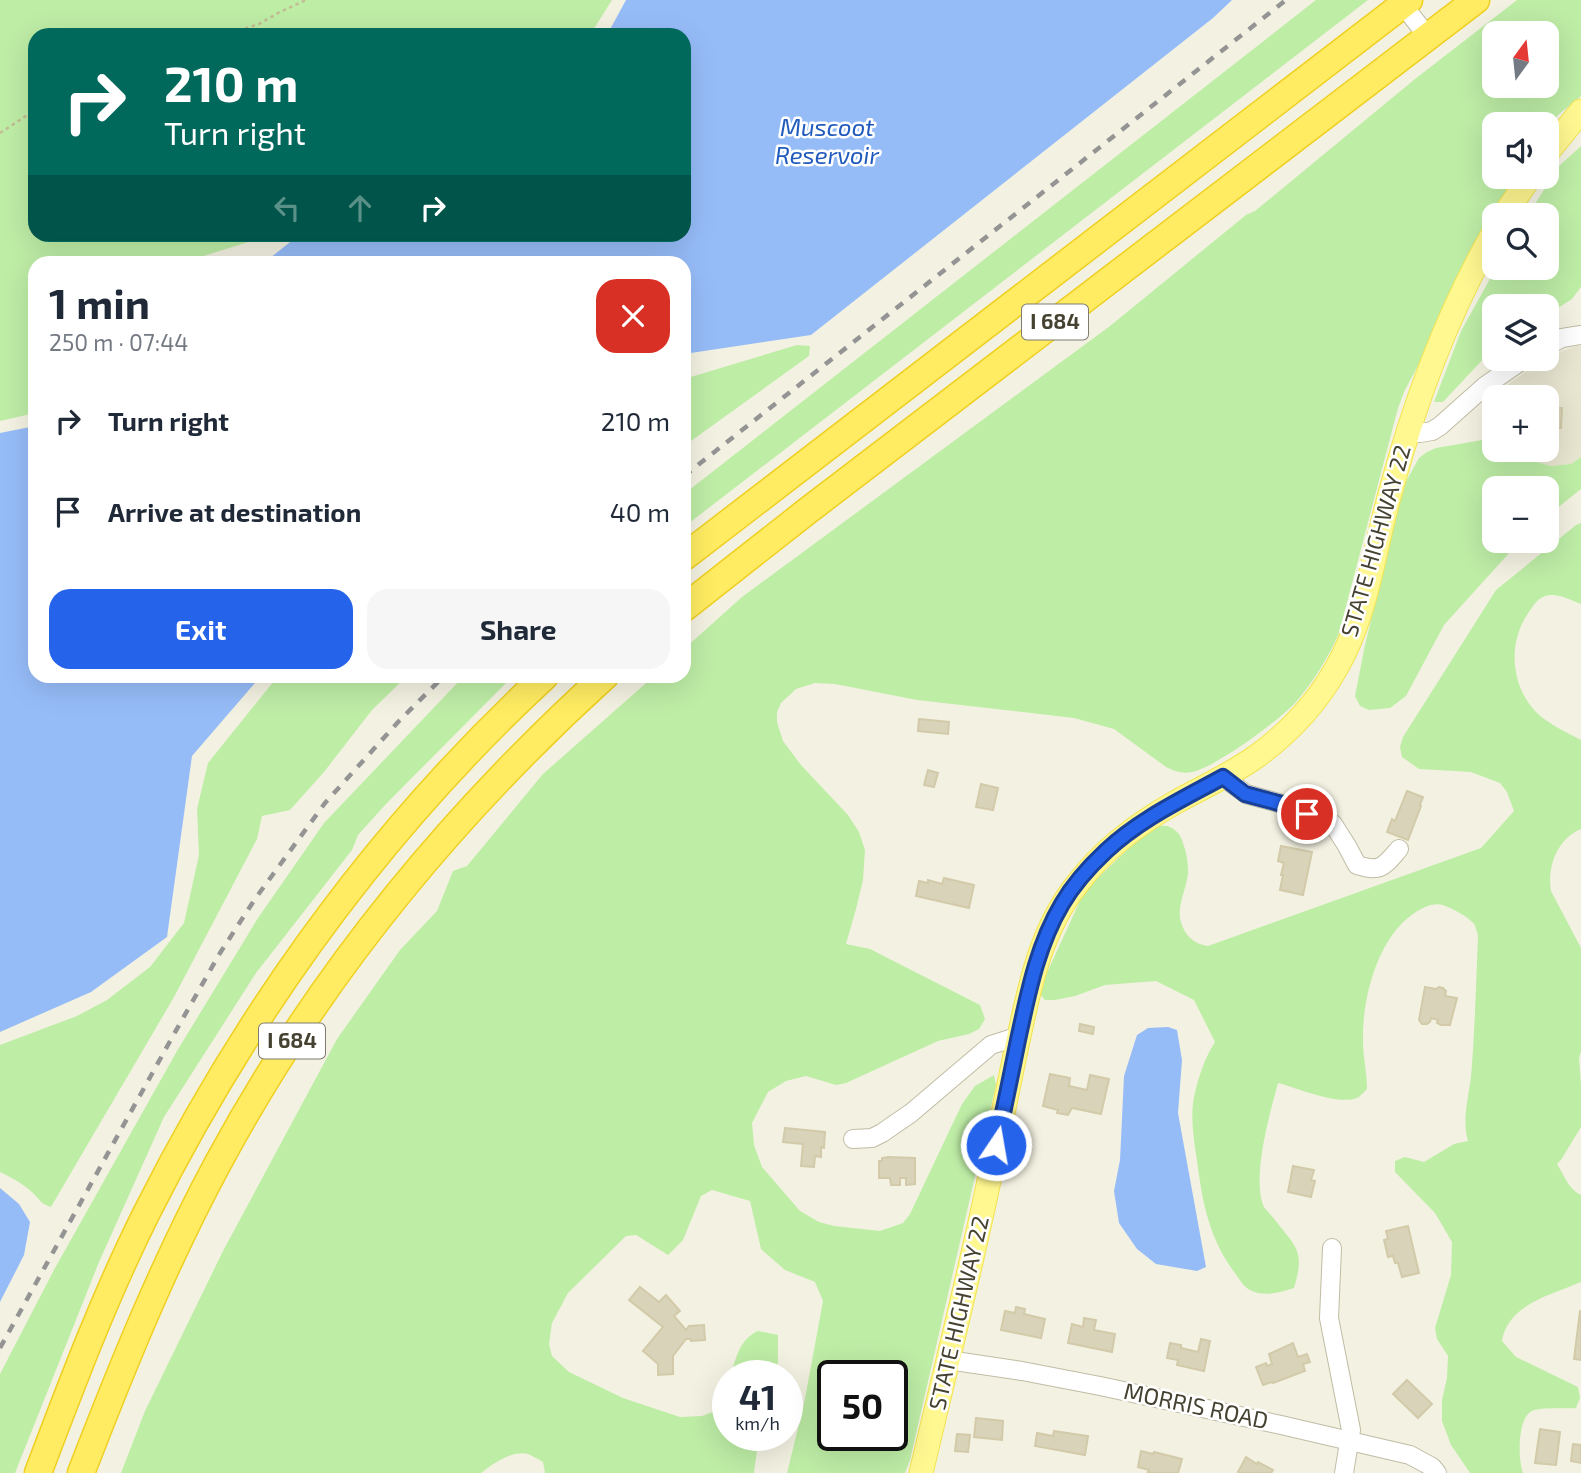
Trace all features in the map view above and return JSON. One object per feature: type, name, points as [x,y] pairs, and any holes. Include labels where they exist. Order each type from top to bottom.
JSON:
[{"type":"highway","name":"I 684","points":[[691,603],[1476,0]]},
{"type":"highway","name":"I 684","points":[[691,552],[1406,2]]},
{"type":"highway","name":"I 684","points":[[38,1473],[106,1301],[146,1214],[225,1070],[260,1014],[361,873],[470,750],[538,683]]},
{"type":"highway","name":"I 684","points":[[81,1473],[148,1305],[182,1232],[219,1161],[302,1026],[346,960],[445,836],[498,778],[597,683]]},
{"type":"main road","points":[[1559,138],[1581,111]]},
{"type":"main road","name":"STATE HIGHWAY 22","points":[[921,1473],[1040,951],[1063,903],[1106,851],[1126,834],[1175,803],[1254,758],[1295,725],[1320,695],[1340,662],[1360,612],[1408,431],[1448,326],[1482,255]]},
{"type":"street","points":[[1406,2],[1428,37]]},
{"type":"street","points":[[1559,340],[1581,335]]},
{"type":"street","points":[[1408,431],[1432,431],[1507,371]]},
{"type":"street","points":[[1223,777],[1245,794],[1282,804],[1333,824],[1357,865],[1371,870],[1384,866],[1399,849]]},
{"type":"street","points":[[853,1139],[872,1138],[882,1133],[990,1045],[1019,1036]]},
{"type":"street","points":[[1332,1248],[1329,1318],[1351,1430],[1344,1473]]},
{"type":"street","name":"MORRIS ROAD","points":[[948,1360],[1100,1386],[1282,1425],[1410,1455],[1432,1467],[1437,1473]]},
{"type":"path","points":[[246,28],[306,0]]},
{"type":"path","points":[[0,133],[28,115]]},
{"type":"shaded area","points":[[1581,346],[1581,457],[1571,464],[1551,466],[1536,462],[1559,462],[1559,385],[1508,385],[1527,371],[1559,371],[1559,353]]},
{"type":"green space","points":[[0,0],[612,0],[594,28],[28,28],[28,242],[248,242],[204,256],[28,256],[28,415],[0,421]]},
{"type":"green space","points":[[1316,0],[1368,0],[691,522],[691,489]]},
{"type":"green space","points":[[1517,0],[1581,0],[1581,96],[1559,114],[1559,112],[1482,112],[1482,189],[1512,189],[1504,203],[1482,203],[1482,245],[1398,408],[1339,633],[1320,669],[1288,710],[1230,753],[1202,769],[1185,773],[1166,767],[1114,729],[1074,718],[917,700],[835,684],[815,683],[796,689],[781,703],[777,722],[783,741],[801,765],[848,815],[859,832],[865,850],[863,880],[846,944],[870,949],[980,1005],[985,1019],[979,1029],[969,1034],[938,1041],[846,1083],[836,1085],[806,1076],[786,1081],[768,1092],[752,1123],[754,1145],[762,1167],[800,1211],[819,1222],[880,1231],[903,1223],[910,1214],[962,1104],[975,1086],[994,1075],[996,1085],[905,1473],[787,1473],[792,1451],[803,1451],[803,1408],[823,1301],[815,1282],[785,1270],[761,1249],[750,1201],[712,1190],[701,1196],[683,1240],[668,1255],[636,1235],[626,1236],[568,1293],[552,1323],[549,1344],[552,1356],[569,1372],[623,1398],[680,1417],[702,1416],[712,1412],[712,1451],[757,1451],[754,1473],[545,1473],[543,1462],[522,1453],[503,1459],[481,1473],[121,1473],[145,1411],[223,1251],[337,1039],[400,950],[437,911],[453,871],[467,866],[543,774],[646,683],[691,683],[691,643],[742,597],[1110,326],[1246,215],[1255,211],[1482,27],[1482,98],[1559,98],[1559,21],[1490,21]]},
{"type":"green space","points":[[1581,146],[1581,287],[1572,299],[1559,307],[1559,294],[1482,294],[1482,360],[1443,402],[1434,402],[1461,331],[1489,280],[1559,280],[1559,203],[1536,203],[1544,189],[1559,189],[1559,166]]},
{"type":"green space","points":[[797,345],[810,346],[809,356],[691,441],[691,377]]},
{"type":"green space","points":[[1482,440],[1482,462],[1537,462],[1551,466],[1571,464],[1581,457],[1581,489],[1559,506],[1559,476],[1482,476],[1482,553],[1509,553],[1444,625],[1406,696],[1390,708],[1369,710],[1360,706],[1355,696],[1404,485],[1419,458],[1436,448]]},
{"type":"green space","points":[[1581,523],[1581,604],[1554,595],[1539,599],[1521,626],[1515,664],[1521,689],[1535,711],[1581,740],[1581,829],[1560,847],[1552,863],[1550,882],[1551,891],[1581,948],[1581,1127],[1557,1164],[1570,1186],[1581,1195],[1581,1282],[1532,1302],[1513,1318],[1502,1341],[1516,1357],[1578,1387],[1580,1398],[1576,1408],[1541,1409],[1527,1415],[1520,1440],[1523,1473],[1470,1473],[1451,1445],[1442,1421],[1448,1356],[1437,1339],[1435,1328],[1451,1275],[1452,1242],[1435,1213],[1395,1172],[1395,1161],[1405,1157],[1424,1162],[1454,1144],[1468,1141],[1466,1117],[1471,1077],[1478,936],[1475,925],[1456,911],[1436,904],[1413,914],[1390,938],[1374,971],[1365,1007],[1363,1041],[1367,1089],[1359,1097],[1341,1100],[1278,1083],[1263,1145],[1261,1195],[1264,1207],[1294,1244],[1299,1266],[1294,1288],[1273,1293],[1252,1291],[1242,1283],[1220,1249],[1205,1207],[1192,1113],[1200,1075],[1215,1042],[1194,1000],[1156,981],[1105,985],[1055,1000],[1045,1000],[1038,992],[1085,890],[1146,832],[1157,827],[1172,828],[1181,838],[1187,856],[1188,873],[1180,910],[1181,922],[1191,939],[1208,946],[1481,848],[1514,811],[1507,792],[1500,783],[1471,772],[1419,769],[1402,757],[1400,747],[1403,737],[1496,590],[1542,553],[1559,553],[1559,539]]},
{"type":"green space","points":[[272,683],[400,683],[372,710],[324,772],[290,810],[262,816],[257,839],[174,997],[51,1207],[47,1206],[22,1184],[0,1172],[0,1045],[77,1016],[107,1000],[150,967],[184,923],[199,855],[197,809],[208,763]]},
{"type":"green space","points":[[457,683],[506,683],[358,835],[352,850],[256,973],[164,1117],[99,1262],[15,1473],[0,1473],[0,1374],[55,1268],[177,1051],[258,918],[324,823]]},
{"type":"green space","points":[[758,1331],[778,1335],[778,1360],[736,1360],[743,1344]]},
{"type":"water","name":"Muscoot Reservoir","points":[[626,0],[1232,0],[1213,18],[811,335],[691,353],[691,256],[273,256],[290,242],[691,242],[691,28],[611,28]]},
{"type":"water","points":[[28,427],[28,683],[255,683],[192,756],[167,937],[91,992],[0,1032],[0,433]]},
{"type":"water","points":[[1168,1027],[1177,1030],[1182,1060],[1178,1113],[1206,1267],[1197,1271],[1156,1264],[1137,1249],[1119,1223],[1114,1191],[1120,1160],[1124,1076],[1137,1035],[1148,1028]]},
{"type":"water","points":[[0,1188],[19,1204],[30,1222],[24,1255],[0,1302]]},
{"type":"building","points":[[1559,408],[1562,408],[1559,428]]},
{"type":"building","points":[[919,719],[949,722],[948,734],[918,731]]},
{"type":"building","points":[[928,770],[938,773],[934,787],[924,785]]},
{"type":"building","points":[[981,784],[998,788],[993,810],[976,807]]},
{"type":"building","points":[[1407,791],[1423,797],[1408,840],[1387,832],[1392,819],[1395,821]]},
{"type":"building","points":[[1281,846],[1312,852],[1303,895],[1280,890],[1284,863],[1278,861]]},
{"type":"building","points":[[944,878],[974,885],[969,908],[916,896],[919,881],[928,883],[928,880],[942,884]]},
{"type":"building","points":[[1425,987],[1443,988],[1446,991],[1445,996],[1457,998],[1450,1025],[1441,1025],[1437,1023],[1438,1020],[1431,1018],[1427,1024],[1422,1024],[1419,1020]]},
{"type":"building","points":[[1080,1024],[1094,1027],[1093,1034],[1079,1031]]},
{"type":"building","points":[[1050,1074],[1070,1078],[1069,1086],[1087,1090],[1090,1075],[1109,1079],[1101,1114],[1072,1108],[1068,1115],[1043,1106]]},
{"type":"building","points":[[785,1128],[825,1132],[824,1148],[821,1147],[821,1157],[815,1156],[814,1167],[801,1166],[803,1144],[783,1142]]},
{"type":"building","points":[[888,1157],[915,1158],[915,1184],[906,1185],[906,1178],[900,1178],[900,1185],[891,1185],[890,1178],[879,1178],[879,1161]]},
{"type":"building","points":[[1293,1166],[1314,1170],[1311,1180],[1315,1181],[1311,1197],[1288,1192]]},
{"type":"building","points":[[1408,1226],[1419,1273],[1402,1277],[1398,1263],[1395,1263],[1393,1256],[1388,1257],[1384,1240],[1388,1239],[1386,1231]]},
{"type":"building","points":[[640,1287],[659,1302],[666,1295],[680,1311],[674,1316],[686,1330],[689,1326],[704,1325],[705,1340],[686,1339],[673,1356],[673,1374],[658,1375],[658,1364],[643,1351],[663,1327],[629,1300]]},
{"type":"building","points":[[1016,1307],[1025,1309],[1024,1314],[1045,1319],[1041,1338],[1001,1330],[1005,1311],[1015,1313]]},
{"type":"building","points":[[1581,1311],[1581,1360],[1574,1359]]},
{"type":"building","points":[[1084,1318],[1096,1320],[1094,1330],[1115,1334],[1112,1352],[1068,1343],[1072,1324],[1083,1327]]},
{"type":"building","points":[[1201,1339],[1210,1341],[1204,1371],[1177,1365],[1178,1360],[1167,1358],[1170,1343],[1198,1352]]},
{"type":"building","points":[[1293,1343],[1298,1357],[1307,1354],[1310,1362],[1303,1364],[1305,1371],[1263,1385],[1256,1367],[1272,1364],[1269,1354]]},
{"type":"building","points":[[1407,1380],[1432,1404],[1418,1418],[1393,1394]]},
{"type":"building","points":[[976,1418],[1003,1421],[1002,1440],[974,1437]]},
{"type":"building","points":[[1540,1429],[1560,1432],[1556,1465],[1535,1463]]},
{"type":"building","points":[[1054,1431],[1088,1436],[1085,1455],[1035,1446],[1037,1433],[1053,1436]]},
{"type":"building","points":[[957,1434],[970,1435],[968,1452],[955,1451]]},
{"type":"building","points":[[1573,1444],[1581,1445],[1581,1463],[1571,1461]]},
{"type":"building","points":[[1141,1451],[1182,1459],[1178,1473],[1153,1473],[1138,1467]]},
{"type":"building","points":[[1246,1457],[1273,1470],[1271,1473],[1240,1473],[1238,1472]]},
{"type":"railway","points":[[691,470],[1286,0]]},
{"type":"railway","points":[[0,1348],[220,953],[255,899],[325,803],[437,683]]},
{"type":"route","points":[[996,1145],[1025,1007],[1040,951],[1063,903],[1106,851],[1150,818],[1223,777],[1245,794],[1307,814]]}]
